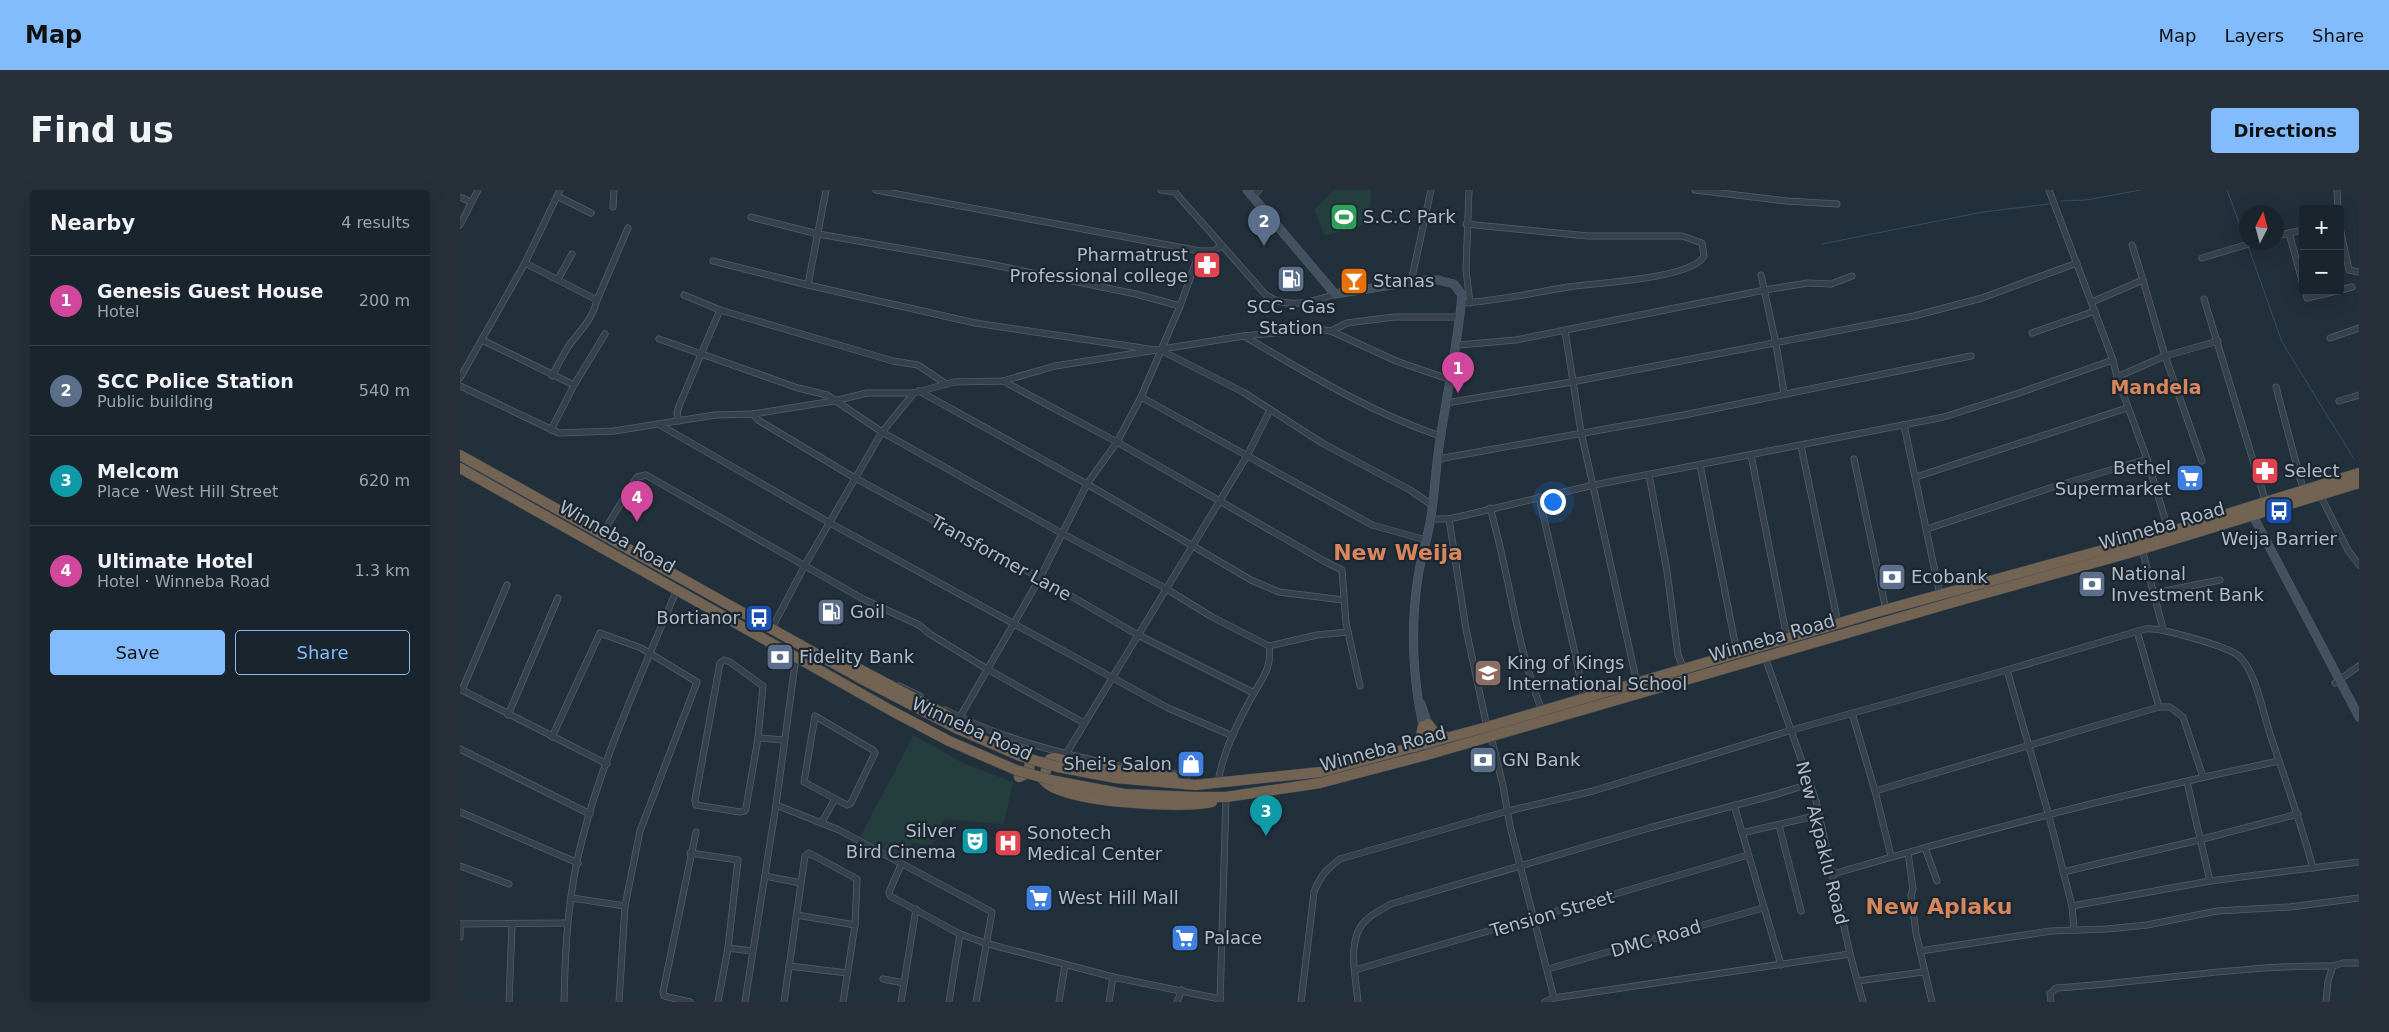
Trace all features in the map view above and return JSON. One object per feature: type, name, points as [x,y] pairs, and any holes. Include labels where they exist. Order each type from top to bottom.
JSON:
[{"type":"highway","name":"Winneba Road","points":[[460,455],[833,663],[958,728],[1020,756],[1058,767],[1093,774],[1156,782],[1218,784],[1361,767],[1434,753],[1489,731],[1765,657],[2127,549],[2170,532],[2320,495],[2359,483]]},
{"type":"highway","name":"Winneba Road","points":[[460,468],[949,741],[1016,770],[1055,780],[1124,794],[1224,798],[1320,783],[1446,737],[1489,731]]},
{"type":"highway","points":[[476,478],[483,468]]},
{"type":"highway","name":"Winneba Road","points":[[1544,715],[1584,699],[1838,623],[1940,595],[2127,549],[2142,549],[2251,512],[2266,503],[2303,489],[2359,473]]},
{"type":"highway","points":[[596,545],[600,538],[613,540]]},
{"type":"highway","points":[[833,663],[844,661],[982,735],[1025,752],[1030,759],[1028,773],[1020,777],[1012,775],[960,753],[908,726],[870,698]]},
{"type":"highway","points":[[1415,747],[1425,725],[1435,733],[1446,737]]},
{"type":"highway","points":[[1218,784],[1207,778],[1094,767],[1054,758],[1050,759],[1043,779],[1048,784],[1067,791],[1116,802],[1195,805],[1211,803],[1224,798]]},
{"type":"street","points":[[460,225],[478,190]]},
{"type":"street","points":[[613,207],[614,190]]},
{"type":"street","points":[[808,285],[826,190]]},
{"type":"street","points":[[876,190],[1200,251],[1214,252],[1222,245]]},
{"type":"street","points":[[1161,190],[1174,191],[1273,301],[1282,304],[1295,303],[1335,294],[1434,280],[1454,284],[1461,290],[1466,303]]},
{"type":"street","points":[[1259,190],[1250,193],[1335,294]]},
{"type":"street","points":[[1411,282],[1430,190]]},
{"type":"street","points":[[1434,753],[1425,725],[1414,668],[1413,627],[1418,575],[1430,519],[1440,436],[1458,345],[1459,317],[1466,303],[1466,224],[1469,190]]},
{"type":"street","points":[[1695,190],[1787,201],[1837,204]]},
{"type":"street","points":[[2049,190],[2113,360],[2127,408],[2147,459],[2170,532]]},
{"type":"street","points":[[2337,190],[2338,205]]},
{"type":"street","points":[[461,375],[525,262],[559,193],[591,213]]},
{"type":"street","points":[[460,197],[471,202]]},
{"type":"street","points":[[751,217],[818,234],[984,263],[1136,294],[1180,306]]},
{"type":"street","points":[[1466,224],[1588,236],[1682,236],[1702,243],[1704,256],[1696,264],[1646,279],[1568,287],[1504,299],[1466,303]]},
{"type":"street","points":[[552,376],[595,308],[596,300],[628,228]]},
{"type":"street","points":[[2284,234],[2299,231]]},
{"type":"street","points":[[2289,233],[2299,269]]},
{"type":"street","points":[[2132,245],[2165,356],[2202,461]]},
{"type":"street","points":[[2202,258],[2239,247]]},
{"type":"street","points":[[2344,247],[2349,270],[2359,272]]},
{"type":"street","points":[[960,717],[1040,578],[1087,484],[1116,442],[1141,397],[1162,351],[1200,251]]},
{"type":"street","points":[[558,279],[572,254]]},
{"type":"street","points":[[713,261],[808,285],[975,322],[1162,351],[1243,392],[1322,443],[1410,490],[1432,505]]},
{"type":"street","points":[[525,262],[596,300]]},
{"type":"street","points":[[1446,403],[1572,382],[1914,316],[1960,305],[2077,263]]},
{"type":"street","points":[[1761,275],[1776,344],[1784,393]]},
{"type":"street","points":[[1458,345],[1503,342],[1765,290],[1808,283],[1831,284],[1852,276]]},
{"type":"street","points":[[2092,302],[2143,280]]},
{"type":"street","points":[[2344,289],[2352,287]]},
{"type":"street","points":[[684,295],[720,310],[893,361],[918,365],[946,384]]},
{"type":"street","points":[[2306,295],[2307,298],[2319,295]]},
{"type":"street","points":[[2204,299],[2266,503]]},
{"type":"street","points":[[679,421],[677,413],[679,406],[720,310]]},
{"type":"street","points":[[2032,333],[2095,311]]},
{"type":"street","points":[[1331,331],[1347,323],[1394,317],[1459,317]]},
{"type":"street","points":[[2330,338],[2359,328]]},
{"type":"street","points":[[460,386],[560,433],[614,431],[715,416],[753,414],[834,402],[867,393],[916,392],[946,384],[974,380],[1003,381],[1056,366],[1162,351],[1168,348],[1244,336],[1317,329],[1331,331],[1396,361],[1451,380]]},
{"type":"street","points":[[1565,331],[1581,432],[1637,683]]},
{"type":"street","points":[[551,430],[574,385],[605,334]]},
{"type":"street","points":[[1244,336],[1366,406],[1440,436]]},
{"type":"street","points":[[659,339],[798,388],[827,395],[834,402],[882,432],[1063,534],[1166,588],[1212,617],[1269,646],[1317,635],[1348,632]]},
{"type":"street","points":[[482,340],[552,376],[574,385]]},
{"type":"street","points":[[2117,377],[2165,356],[2218,341]]},
{"type":"street","points":[[1438,459],[1684,415],[1972,356]]},
{"type":"street","points":[[1430,519],[1449,519],[1594,485],[1944,417],[2113,360]]},
{"type":"street","points":[[1003,381],[1116,442],[1342,570],[1343,600],[1360,686]]},
{"type":"street","points":[[2276,387],[2303,489]]},
{"type":"street","points":[[772,628],[805,566],[882,432],[916,392]]},
{"type":"street","points":[[916,392],[1087,484],[1251,580],[1279,592],[1343,600]]},
{"type":"street","points":[[2339,401],[2359,395]]},
{"type":"street","points":[[1141,397],[1372,525],[1426,540]]},
{"type":"street","points":[[1916,477],[2127,408]]},
{"type":"street","points":[[1066,754],[1247,456],[1270,410]]},
{"type":"street","name":"Transformer Lane","points":[[753,414],[758,420],[855,478],[1040,578],[1138,635],[1254,692]]},
{"type":"street","points":[[660,424],[830,522],[1112,678],[1168,708],[1233,736]]},
{"type":"street","points":[[1904,425],[1940,595]]},
{"type":"street","points":[[1801,446],[1838,623]]},
{"type":"street","points":[[1751,455],[1787,638]]},
{"type":"street","points":[[1854,459],[1886,610]]},
{"type":"street","points":[[1927,529],[2050,488],[2147,459]]},
{"type":"street","points":[[1700,465],[1737,654]]},
{"type":"street","points":[[602,534],[637,476],[646,475],[863,599],[907,618],[987,669],[1084,723]]},
{"type":"street","points":[[1649,475],[1667,570],[1678,655],[1684,669]]},
{"type":"street","points":[[2320,495],[2348,550],[2359,565]]},
{"type":"street","points":[[1539,497],[1576,653],[1584,699]]},
{"type":"street","points":[[1490,508],[1502,550],[1523,655],[1544,715]]},
{"type":"street","points":[[2251,512],[2337,682],[2359,717]]},
{"type":"street","points":[[1449,519],[1466,629],[1533,918],[1548,969],[1554,998]]},
{"type":"street","points":[[2142,549],[2155,593],[2163,630]]},
{"type":"street","points":[[2155,593],[2220,580]]},
{"type":"street","points":[[508,585],[461,690],[552,738],[607,764]]},
{"type":"street","points":[[564,1002],[567,923],[578,863],[590,814],[607,764],[677,589]]},
{"type":"street","points":[[508,715],[558,598]]},
{"type":"street","points":[[1301,1002],[1314,892],[1327,868],[1340,859],[1508,811],[1593,791],[1792,730],[2007,670],[2136,630],[2152,628],[2163,630],[2239,656],[2255,685],[2298,814],[2313,868]]},
{"type":"street","points":[[2136,630],[2159,707]]},
{"type":"street","points":[[552,738],[600,633],[628,642],[697,682],[640,831],[625,906],[619,1002]]},
{"type":"street","points":[[1218,784],[1220,770],[1233,736],[1254,692],[1268,671],[1271,657],[1269,646]]},
{"type":"street","points":[[745,1002],[776,805],[796,656]]},
{"type":"street","name":"New Akpaklu Road","points":[[1765,657],[1792,730],[1819,815],[1850,954],[1863,1002]]},
{"type":"street","points":[[724,660],[737,666],[763,686],[758,738],[745,811],[740,812],[696,805],[695,800],[720,663],[724,660]]},
{"type":"street","points":[[2337,682],[2359,666]]},
{"type":"street","points":[[2007,670],[2050,816],[2072,906],[2074,929]]},
{"type":"street","points":[[888,684],[902,686],[978,727],[1066,754],[1187,777]]},
{"type":"street","points":[[1876,791],[2159,707],[2170,708],[2183,717],[2203,776]]},
{"type":"street","points":[[1852,713],[1876,791],[1891,856]]},
{"type":"street","points":[[815,716],[873,750],[874,753],[851,803],[847,805],[835,799],[804,782],[815,716]]},
{"type":"street","points":[[758,738],[784,740]]},
{"type":"street","points":[[460,749],[590,814]]},
{"type":"street","points":[[1833,874],[1891,856],[2187,782],[2203,776],[2279,760]]},
{"type":"street","points":[[2187,782],[2210,881]]},
{"type":"street","points":[[1358,1002],[1354,953],[1357,934],[1364,922],[1375,913],[1399,901],[1809,784]]},
{"type":"street","points":[[901,865],[889,892],[893,899],[916,909],[960,934],[1065,965],[1113,977],[1182,990],[1220,1001],[1224,798]]},
{"type":"street","points":[[822,822],[835,799]]},
{"type":"street","points":[[776,805],[822,822],[992,912],[976,1002]]},
{"type":"street","points":[[1734,805],[1781,965]]},
{"type":"street","points":[[461,814],[578,863]]},
{"type":"street","points":[[2064,872],[2298,814]]},
{"type":"street","points":[[1742,833],[1819,815]]},
{"type":"street","points":[[1779,825],[1800,911]]},
{"type":"street","points":[[690,1002],[668,998],[664,996],[663,992],[690,853],[696,832]]},
{"type":"street","points":[[1925,848],[1937,881]]},
{"type":"street","points":[[690,853],[738,860],[728,948],[718,1002]]},
{"type":"street","points":[[784,1002],[805,856],[809,853],[853,876],[858,884],[855,925],[843,1002]]},
{"type":"street","points":[[1908,853],[1920,951],[1932,1002]]},
{"type":"street","name":"Tension Street","points":[[1355,970],[1748,855]]},
{"type":"street","points":[[2072,906],[2210,881],[2359,862]]},
{"type":"street","points":[[460,866],[509,884]]},
{"type":"street","points":[[765,876],[801,883]]},
{"type":"street","points":[[572,898],[625,906]]},
{"type":"street","points":[[1920,951],[2051,931],[2147,925],[2217,911],[2290,907],[2359,898]]},
{"type":"street","name":"DMC Road","points":[[1548,969],[1763,908]]},
{"type":"street","points":[[901,1002],[916,909]]},
{"type":"street","points":[[797,915],[855,925]]},
{"type":"street","points":[[460,937],[460,924],[567,923]]},
{"type":"street","points":[[508,1002],[512,925]]},
{"type":"street","points":[[948,1002],[960,934]]},
{"type":"street","points":[[728,948],[752,951]]},
{"type":"street","points":[[1546,1002],[1554,998],[1566,1000],[1850,954]]},
{"type":"street","points":[[2051,1002],[2050,994],[2056,988],[2121,984],[2288,965],[2333,966],[2343,963],[2359,963]]},
{"type":"street","points":[[1059,1002],[1065,965]]},
{"type":"street","points":[[789,966],[847,973]]},
{"type":"street","points":[[2326,1002],[2328,981],[2333,966]]},
{"type":"street","points":[[1858,981],[1924,972]]},
{"type":"street","points":[[1109,1002],[1113,977]]},
{"type":"street","points":[[883,979],[904,983]]},
{"type":"street","points":[[1177,1002],[1182,990]]},
{"type":"green space","name":"S.C.C Park","points":[[1334,190],[1371,190],[1370,223],[1325,236],[1314,210]]},
{"type":"green space","points":[[914,735],[963,763],[1013,782],[1004,824],[945,819],[932,845],[912,843],[903,859],[860,837]]},
{"type":"waterway","points":[[2061,201],[2086,200],[2141,190]]},
{"type":"waterway","points":[[2227,190],[2239,223]]},
{"type":"waterway","points":[[1822,244],[1983,212],[2049,204]]},
{"type":"waterway","points":[[2249,250],[2282,342],[2354,459]]},
{"type":"place","name":"S.C.C Park","points":[[1344,217]]},
{"type":"place","name":"SCC Police Station","points":[[1264,246]]},
{"type":"place","name":"Pharmatrust Professional college","points":[[1207,265]]},
{"type":"place","name":"SCC - Gas Station","points":[[1291,279]]},
{"type":"place","name":"Stanas","points":[[1354,281]]},
{"type":"place","name":"Genesis Guest House","points":[[1458,393]]},
{"type":"place","name":"Select","points":[[2265,471]]},
{"type":"place","name":"Bethel Supermarket","points":[[2190,478]]},
{"type":"place","name":"Weija Barrier","points":[[2279,511]]},
{"type":"place","name":"Ultimate Hotel","points":[[637,522]]},
{"type":"place","name":"Ecobank","points":[[1892,577]]},
{"type":"place","name":"National Investment Bank","points":[[2092,584]]},
{"type":"place","name":"Goil","points":[[831,612]]},
{"type":"place","name":"Bortianor","points":[[759,618]]},
{"type":"place","name":"Fidelity Bank","points":[[780,657]]},
{"type":"place","name":"King of Kings International School","points":[[1488,673]]},
{"type":"place","name":"GN Bank","points":[[1483,760]]},
{"type":"place","name":"Shei's Salon","points":[[1191,764]]},
{"type":"place","name":"Melcom","points":[[1266,836]]},
{"type":"place","name":"Silver Bird Cinema","points":[[975,841]]},
{"type":"place","name":"Sonotech Medical Center","points":[[1008,843]]},
{"type":"place","name":"West Hill Mall","points":[[1039,898]]},
{"type":"place","name":"Palace","points":[[1185,938]]},
{"type":"district","name":"Mandela","points":[[2156,387]]},
{"type":"district","name":"New Weija","points":[[1398,552]]},
{"type":"district","name":"New Aplaku","points":[[1939,906]]}]
